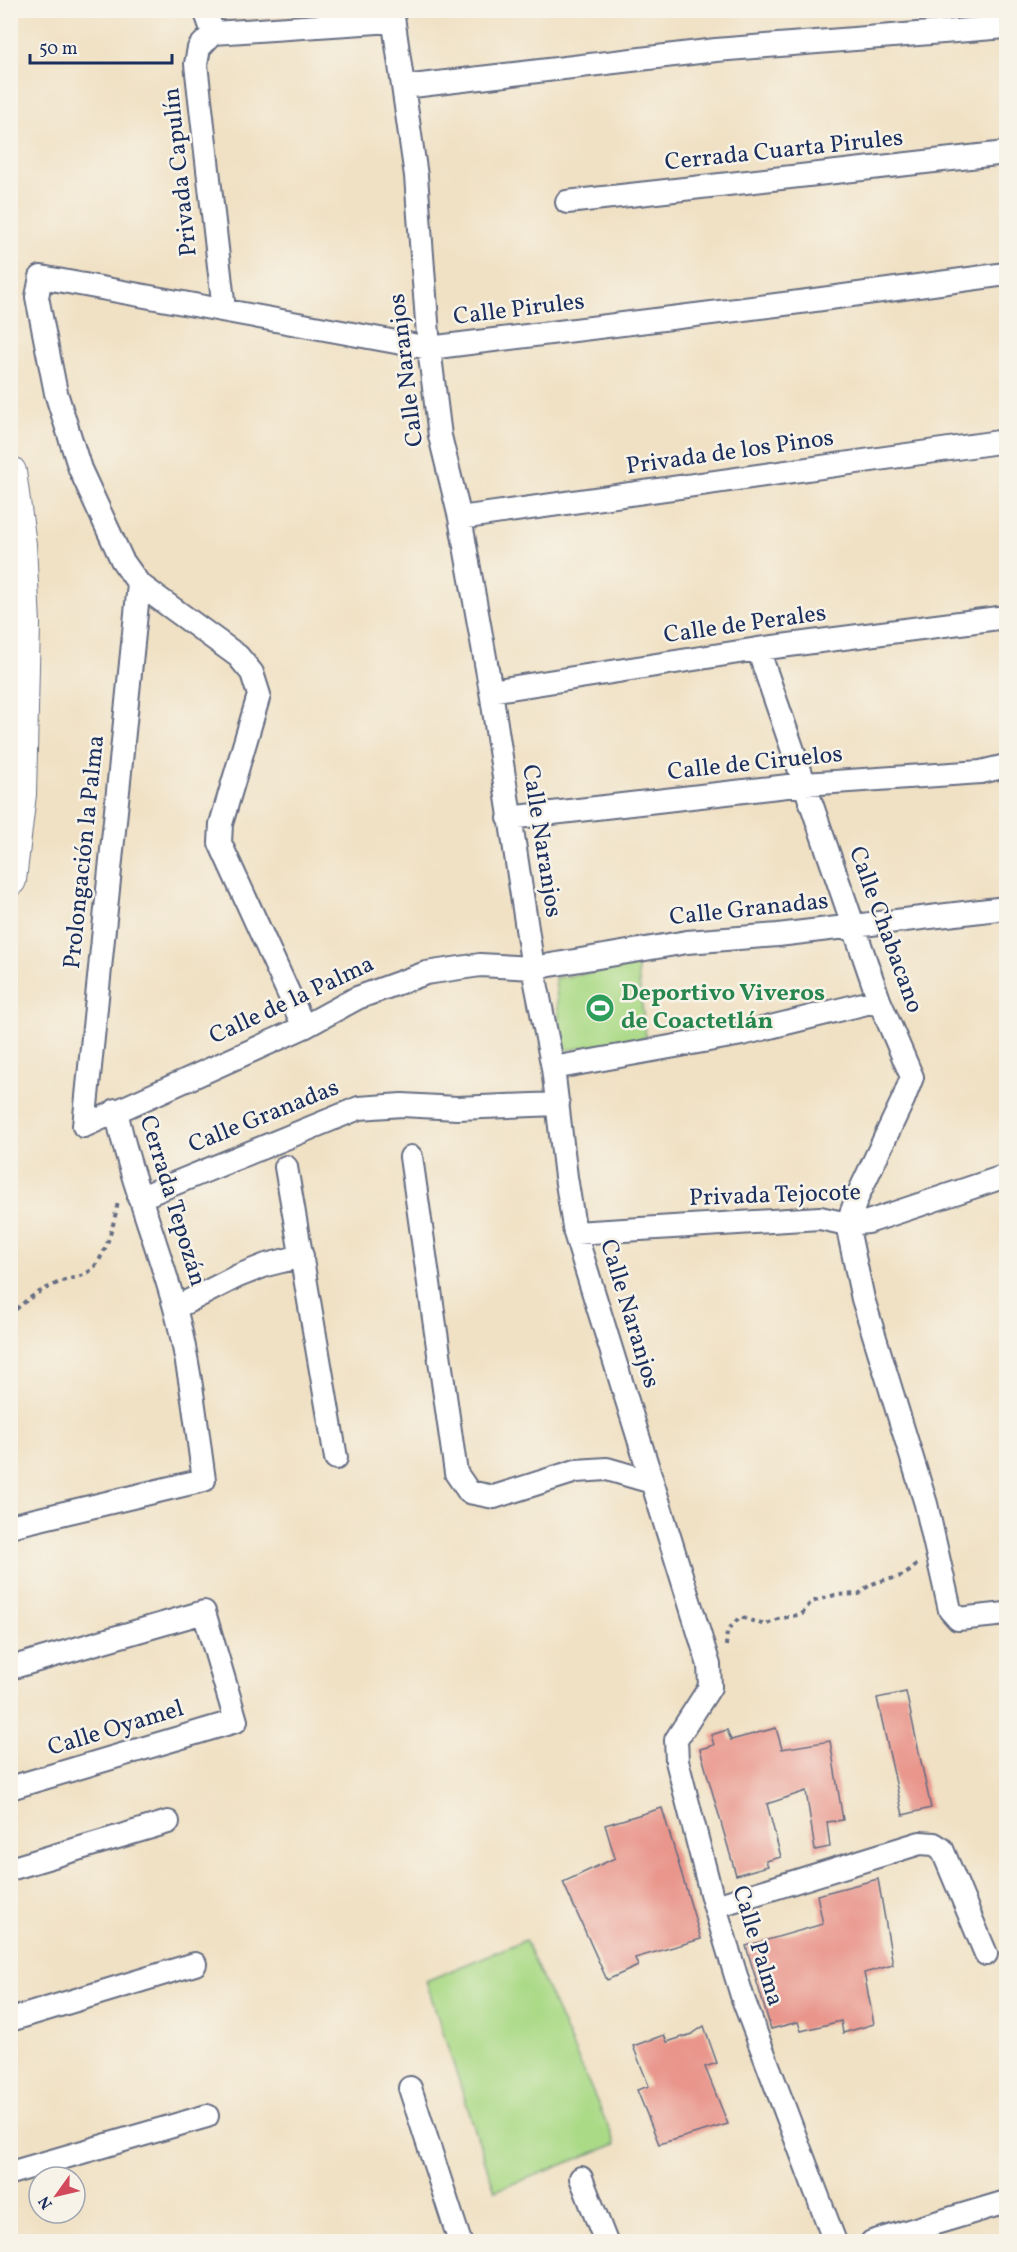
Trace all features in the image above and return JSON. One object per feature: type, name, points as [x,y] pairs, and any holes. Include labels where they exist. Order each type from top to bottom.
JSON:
[{"type":"highway","points":[[10,472],[20,545],[24,624],[20,794],[10,880]]},
{"type":"highway","points":[[10,515],[16,570],[18,677],[16,776],[10,830]]},
{"type":"street","points":[[206,10],[213,33],[393,16]]},
{"type":"street","name":"Calle Naranjos","points":[[393,16],[416,176],[429,348],[440,436],[460,518],[491,691],[509,818],[553,1068],[575,1233],[709,1665]]},
{"type":"street","points":[[404,87],[716,50],[1006,27]]},
{"type":"street","name":"Privada Capulín","points":[[213,33],[199,48],[196,64],[224,310]]},
{"type":"street","name":"Cerrada Cuarta Pirules","points":[[567,202],[1006,153]]},
{"type":"street","name":"Calle Pirules","points":[[140,584],[122,560],[80,469],[69,438],[56,393],[37,297],[41,277],[224,310],[276,322],[429,348],[1006,274]]},
{"type":"street","name":"Privada de los Pinos","points":[[460,518],[1006,441]]},
{"type":"street","points":[[140,584],[238,656],[252,673],[259,695],[221,824],[220,843],[304,1027]]},
{"type":"street","name":"Prolongación la Palma","points":[[84,1126],[140,584]]},
{"type":"street","name":"Calle de Perales","points":[[491,691],[758,649],[1006,617]]},
{"type":"street","name":"Calle Chabacano","points":[[758,649],[879,1000],[912,1077],[859,1192],[847,1224]]},
{"type":"street","name":"Calle de Ciruelos","points":[[509,818],[805,784],[981,772],[1006,766]]},
{"type":"street","name":"Calle Granadas","points":[[534,968],[687,942],[778,935],[1006,908]]},
{"type":"street","name":"Calle de la Palma","points":[[84,1126],[304,1027],[357,998],[426,973],[480,965],[534,968]]},
{"type":"street","points":[[553,1068],[742,1034],[879,1000]]},
{"type":"street","name":"Calle Granadas","points":[[129,1196],[359,1108],[402,1105],[457,1108],[558,1104]]},
{"type":"street","name":"Cerrada Tepozán","points":[[10,1526],[204,1480],[192,1395],[176,1308],[129,1196],[126,1153],[116,1110]]},
{"type":"street","points":[[411,1157],[456,1473],[470,1492],[494,1497],[576,1471],[607,1469],[652,1482]]},
{"type":"street","points":[[286,1167],[336,1458]]},
{"type":"street","name":"Privada Tejocote","points":[[575,1233],[820,1218],[847,1224],[868,1222],[1006,1176]]},
{"type":"street","points":[[847,1224],[863,1299],[926,1504],[950,1610],[958,1619],[1006,1614]]},
{"type":"street","name":"Cerrada Tepozán","points":[[176,1308],[238,1276],[266,1265],[302,1256]]},
{"type":"street","name":"Calle Oyamel","points":[[10,1668],[204,1612],[236,1721],[10,1788]]},
{"type":"street","name":"Calle Palma","points":[[709,1665],[710,1687],[676,1740],[676,1761],[743,1999],[835,2241]]},
{"type":"street","points":[[10,1869],[168,1822]]},
{"type":"street","points":[[716,1906],[920,1843],[934,1844],[942,1849],[986,1954]]},
{"type":"street","points":[[10,2020],[195,1964]]},
{"type":"street","points":[[410,2088],[460,2241]]},
{"type":"street","points":[[10,2173],[207,2116]]},
{"type":"street","points":[[581,2178],[606,2241]]},
{"type":"street","points":[[872,2241],[1006,2202]]},
{"type":"path","points":[[10,1316],[25,1302],[51,1286],[87,1274],[94,1268],[101,1258],[116,1216],[129,1196]]},
{"type":"path","points":[[709,1665],[725,1655],[727,1631],[740,1617],[765,1625],[778,1619],[802,1614],[811,1602],[835,1595],[859,1594],[868,1584],[902,1577],[914,1568],[934,1544]]},
{"type":"green space","name":"Deportivo Viveros de Coactetlán","points":[[637,966],[646,1038],[562,1051],[555,978]]},
{"type":"green space","points":[[525,1940],[616,2144],[495,2191],[426,1981]]},
{"type":"building","points":[[906,1692],[931,1808],[903,1815],[877,1698]]},
{"type":"building","points":[[776,1728],[782,1749],[830,1741],[843,1820],[827,1822],[830,1847],[815,1850],[806,1791],[767,1804],[781,1857],[766,1861],[768,1866],[736,1875],[700,1749],[714,1745],[711,1735],[727,1730],[731,1740]]},
{"type":"building","points":[[662,1808],[701,1939],[635,1958],[638,1966],[607,1980],[563,1882],[615,1858],[605,1825]]},
{"type":"building","points":[[878,1879],[893,1965],[864,1973],[874,2024],[843,2033],[841,2021],[801,2031],[798,2022],[771,2029],[746,1946],[823,1924],[817,1895]]},
{"type":"building","points":[[704,2026],[717,2063],[705,2067],[728,2124],[659,2144],[637,2090],[649,2086],[633,2046],[664,2035],[667,2042],[692,2034]]},
{"type":"place","name":"Deportivo Viveros de Coactetlán","points":[[600,1008]]}]
